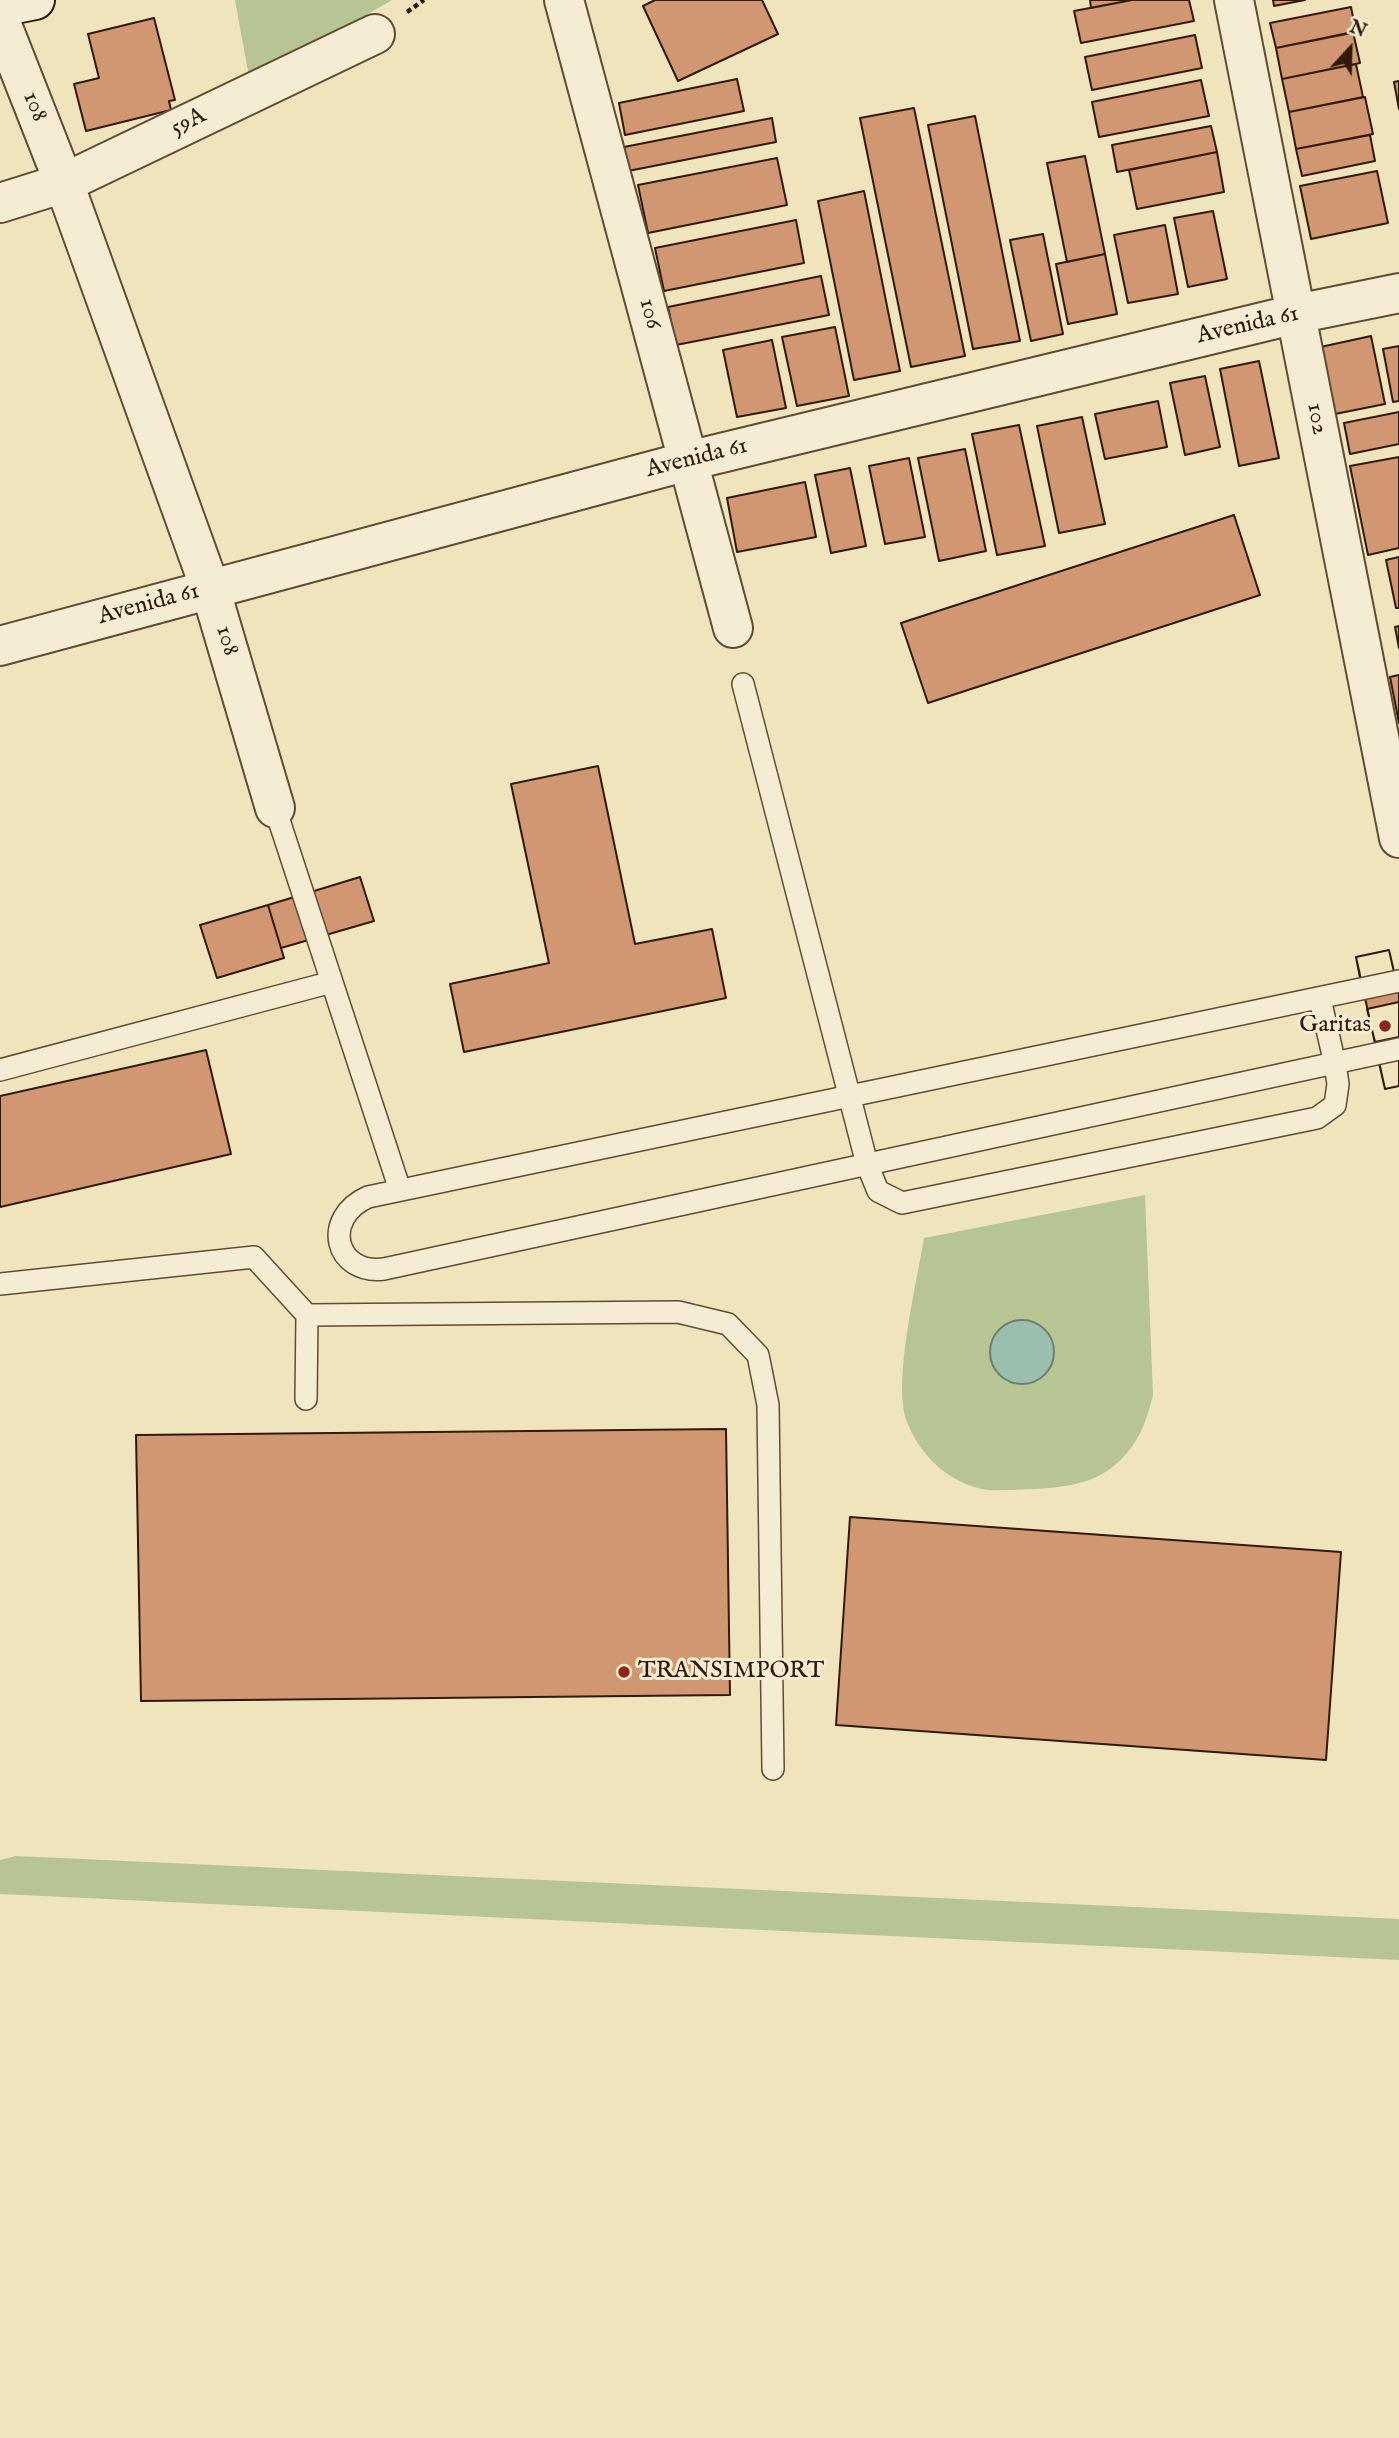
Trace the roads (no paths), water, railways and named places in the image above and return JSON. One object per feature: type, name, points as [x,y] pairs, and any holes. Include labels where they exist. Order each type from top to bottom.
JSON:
[{"type":"street","points":[[0,7],[35,0]]},
{"type":"street","name":"106","points":[[564,0],[733,628]]},
{"type":"street","name":"102","points":[[1234,0],[1399,838]]},
{"type":"street","name":"108","points":[[0,20],[64,183],[210,588],[275,808]]},
{"type":"street","name":"59A","points":[[0,203],[64,183],[375,34]]},
{"type":"street","name":"Avenida 61","points":[[0,646],[688,461],[1296,314],[1399,293]]},
{"type":"lane","points":[[743,684],[867,1164],[878,1191],[902,1203],[1317,1118],[1335,1105],[1338,1084],[1320,999]]},
{"type":"lane","name":"108","points":[[275,808],[400,1191]]},
{"type":"lane","points":[[1399,981],[400,1191],[357,1202],[342,1219],[339,1242],[351,1261],[373,1270],[384,1269],[1399,1049]]},
{"type":"lane","points":[[0,1070],[332,982]]},
{"type":"lane","points":[[0,1284],[254,1257],[307,1315],[306,1399]]},
{"type":"lane","points":[[307,1315],[678,1312],[728,1324],[758,1355],[768,1405],[773,1769]]},
{"type":"place","name":"Garitas","points":[[1385,1026]]},
{"type":"place","name":"TRANSIMPORT","points":[[624,1672]]}]
